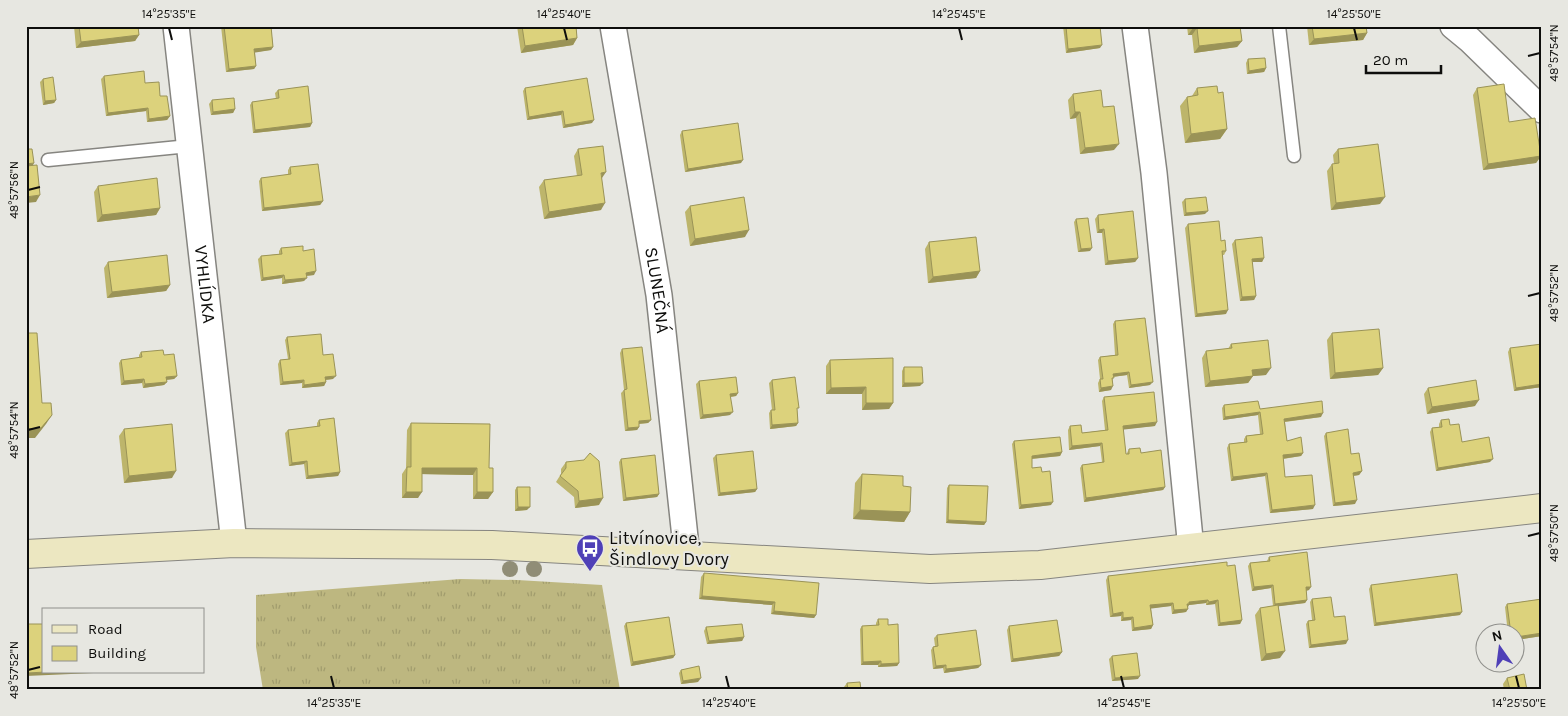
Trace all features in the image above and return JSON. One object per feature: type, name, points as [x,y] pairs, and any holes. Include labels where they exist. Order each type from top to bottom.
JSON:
[{"type":"street","name":"VYHLÍDKA","points":[[176,26],[234,543]]},
{"type":"street","name":"SLUNEČNÁ","points":[[613,26],[659,295],[687,556]]},
{"type":"street","points":[[1135,26],[1154,173],[1191,549]]},
{"type":"street","points":[[1453,26],[1542,110]]},
{"type":"street","points":[[26,554],[234,543],[506,546],[930,569],[1040,564],[1191,549],[1542,508]]},
{"type":"lane","points":[[1279,26],[1294,156]]},
{"type":"lane","points":[[48,160],[189,146]]},
{"type":"green space","points":[[460,579],[602,585],[620,690],[263,690],[256,647],[256,595]]},
{"type":"building","points":[[79,26],[138,26],[139,35],[81,42]]},
{"type":"building","points":[[224,26],[271,26],[273,47],[254,49],[256,66],[229,69]]},
{"type":"building","points":[[522,26],[576,26],[577,38],[525,46]]},
{"type":"building","points":[[1066,26],[1100,26],[1102,45],[1068,49]]},
{"type":"building","points":[[1192,26],[1240,26],[1242,41],[1199,46],[1197,28]]},
{"type":"building","points":[[1312,26],[1366,26],[1367,33],[1314,39]]},
{"type":"building","points":[[1265,58],[1266,68],[1249,71],[1248,59]]},
{"type":"building","points":[[144,71],[145,83],[159,82],[160,96],[167,96],[170,116],[149,119],[148,108],[108,113],[104,76]]},
{"type":"building","points":[[53,77],[56,100],[45,101],[43,79]]},
{"type":"building","points":[[587,78],[594,120],[565,125],[563,111],[529,117],[525,88]]},
{"type":"building","points":[[1504,84],[1509,122],[1535,118],[1541,156],[1488,164],[1477,88]]},
{"type":"building","points":[[308,86],[312,123],[255,130],[252,102],[279,98],[278,90]]},
{"type":"building","points":[[1217,86],[1218,93],[1223,92],[1227,129],[1191,134],[1187,97],[1198,95],[1197,88]]},
{"type":"building","points":[[1101,90],[1103,107],[1114,106],[1119,144],[1085,148],[1080,112],[1075,112],[1073,94]]},
{"type":"building","points":[[234,98],[235,109],[213,112],[212,100]]},
{"type":"building","points":[[738,123],[743,160],[688,169],[682,131]]},
{"type":"building","points":[[1378,144],[1385,197],[1336,203],[1332,164],[1339,163],[1338,149]]},
{"type":"building","points":[[603,146],[606,172],[601,173],[605,203],[549,212],[544,180],[582,175],[578,149]]},
{"type":"building","points":[[26,149],[32,149],[34,163],[26,164]]},
{"type":"building","points":[[318,164],[323,201],[264,208],[261,178],[291,174],[290,167]]},
{"type":"building","points":[[37,165],[40,195],[26,197],[26,166]]},
{"type":"building","points":[[157,178],[160,208],[102,215],[98,186]]},
{"type":"building","points":[[744,197],[749,230],[695,239],[690,206]]},
{"type":"building","points":[[1206,197],[1208,211],[1186,213],[1185,199]]},
{"type":"building","points":[[1133,211],[1138,258],[1108,261],[1104,229],[1099,230],[1098,215]]},
{"type":"building","points":[[1088,218],[1092,248],[1081,249],[1076,219]]},
{"type":"building","points":[[1219,221],[1221,241],[1225,240],[1226,251],[1222,251],[1228,310],[1197,314],[1188,224]]},
{"type":"building","points":[[976,237],[980,271],[933,277],[929,242]]},
{"type":"building","points":[[1262,237],[1264,258],[1252,259],[1256,296],[1242,297],[1235,240]]},
{"type":"building","points":[[303,246],[303,251],[314,249],[316,271],[306,273],[307,278],[285,280],[284,275],[263,278],[261,256],[282,254],[281,248]]},
{"type":"building","points":[[167,255],[170,285],[112,292],[108,262]]},
{"type":"building","points":[[1145,318],[1153,382],[1131,385],[1129,372],[1113,374],[1113,386],[1101,388],[1100,379],[1103,379],[1100,357],[1118,355],[1115,321]]},
{"type":"building","points":[[1379,329],[1383,368],[1335,373],[1332,333]]},
{"type":"building","points":[[26,333],[37,333],[42,403],[51,403],[52,415],[41,428],[26,429]]},
{"type":"building","points":[[321,334],[323,355],[333,354],[336,376],[325,377],[326,382],[304,385],[304,380],[283,382],[280,360],[290,359],[287,337]]},
{"type":"building","points":[[1268,340],[1271,368],[1252,370],[1253,376],[1210,381],[1206,351],[1232,348],[1231,344]]},
{"type":"building","points":[[1542,344],[1542,384],[1516,388],[1510,348]]},
{"type":"building","points":[[642,347],[651,420],[639,421],[639,427],[628,428],[624,390],[627,389],[622,349]]},
{"type":"building","points":[[163,350],[164,355],[174,354],[177,376],[166,377],[167,382],[145,384],[144,379],[124,381],[121,360],[142,357],[141,352]]},
{"type":"building","points":[[893,358],[893,403],[866,403],[866,387],[831,388],[830,360]]},
{"type":"building","points":[[904,367],[922,367],[923,383],[904,383]]},
{"type":"building","points":[[736,377],[738,393],[730,394],[733,412],[703,415],[699,381]]},
{"type":"building","points":[[795,377],[799,408],[797,408],[798,423],[772,425],[771,410],[775,410],[772,380]]},
{"type":"building","points":[[1476,380],[1479,400],[1432,407],[1428,388]]},
{"type":"building","points":[[1154,392],[1157,422],[1123,426],[1126,454],[1129,454],[1129,449],[1140,448],[1141,453],[1161,450],[1165,487],[1086,498],[1082,465],[1104,462],[1102,443],[1072,446],[1070,426],[1081,425],[1082,433],[1108,430],[1104,397]]},
{"type":"building","points":[[1258,401],[1260,409],[1322,401],[1323,413],[1284,419],[1287,441],[1301,437],[1303,453],[1283,455],[1285,477],[1312,475],[1315,505],[1272,510],[1267,473],[1233,477],[1229,444],[1247,442],[1246,436],[1263,434],[1260,412],[1225,417],[1224,405]]},
{"type":"building","points":[[334,418],[340,472],[308,476],[307,461],[292,463],[288,430],[320,426],[319,420]]},
{"type":"building","points":[[1449,419],[1450,425],[1459,424],[1462,442],[1489,437],[1493,459],[1438,468],[1432,428],[1442,427],[1441,420]]},
{"type":"building","points":[[411,423],[490,424],[489,468],[493,468],[493,492],[477,492],[477,468],[422,468],[422,492],[406,492],[407,467],[411,467]]},
{"type":"building","points":[[172,424],[176,471],[129,476],[124,429]]},
{"type":"building","points":[[1348,429],[1351,454],[1359,453],[1362,471],[1353,473],[1357,500],[1335,503],[1326,433]]},
{"type":"building","points":[[1060,437],[1062,452],[1032,456],[1032,468],[1041,467],[1042,472],[1050,471],[1053,502],[1021,505],[1014,441]]},
{"type":"building","points":[[753,451],[757,489],[720,493],[716,455]]},
{"type":"building","points":[[590,453],[599,461],[603,498],[579,501],[578,491],[560,476],[566,468],[566,462],[584,460]]},
{"type":"building","points":[[655,455],[659,494],[626,498],[621,459]]},
{"type":"building","points":[[862,474],[903,476],[903,486],[911,487],[910,512],[860,510]]},
{"type":"building","points":[[949,485],[988,486],[986,522],[948,520]]},
{"type":"building","points":[[517,487],[530,487],[530,507],[518,507]]},
{"type":"building","points":[[1307,552],[1311,587],[1306,587],[1307,600],[1275,604],[1273,585],[1254,587],[1250,563],[1270,561],[1269,557]]},
{"type":"building","points":[[1227,562],[1227,566],[1235,565],[1242,620],[1220,623],[1218,600],[1189,602],[1187,604],[1188,609],[1174,610],[1173,603],[1150,605],[1153,625],[1134,628],[1133,617],[1123,618],[1123,612],[1113,614],[1108,576]]},
{"type":"building","points":[[704,573],[819,583],[816,615],[774,611],[775,602],[702,596]]},
{"type":"building","points":[[1457,574],[1462,612],[1376,623],[1371,585]]},
{"type":"building","points":[[1331,597],[1334,617],[1345,616],[1348,640],[1311,645],[1308,621],[1315,620],[1312,599]]},
{"type":"building","points":[[1542,599],[1542,633],[1526,635],[1526,624],[1510,624],[1507,604]]},
{"type":"building","points":[[1278,605],[1285,651],[1266,654],[1260,608]]},
{"type":"building","points":[[669,617],[675,655],[633,662],[626,623]]},
{"type":"building","points":[[878,619],[888,619],[888,625],[898,624],[899,663],[863,662],[862,626],[879,625]]},
{"type":"building","points":[[1057,620],[1062,652],[1013,659],[1009,626]]},
{"type":"building","points":[[26,624],[42,624],[42,672],[26,673]]},
{"type":"building","points":[[742,624],[744,637],[709,641],[706,627]]},
{"type":"building","points":[[976,630],[981,665],[946,669],[946,665],[936,666],[933,647],[938,646],[937,635]]},
{"type":"building","points":[[1137,653],[1140,676],[1115,678],[1112,656]]},
{"type":"building","points":[[699,666],[701,678],[683,681],[681,670]]},
{"type":"building","points":[[1524,674],[1527,690],[1510,690],[1507,678]]},
{"type":"building","points":[[860,682],[861,690],[848,690],[847,683]]},
{"type":"place","name":"Litvínovice, Šindlovy Dvory","points":[[590,572]]}]
